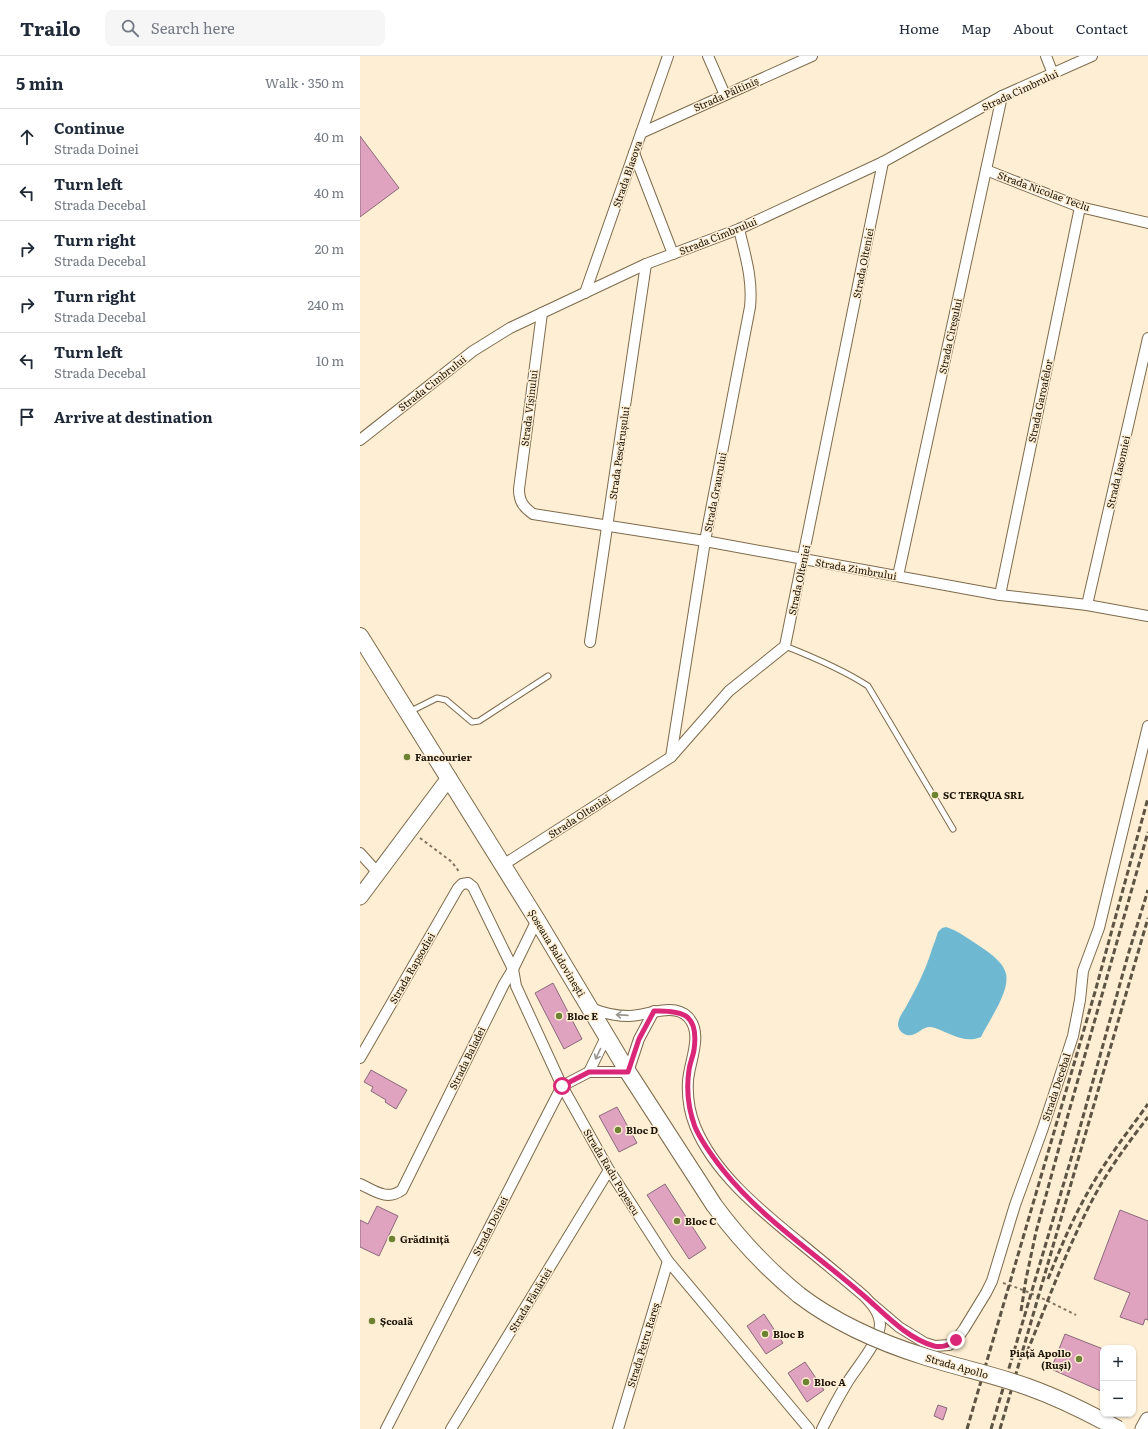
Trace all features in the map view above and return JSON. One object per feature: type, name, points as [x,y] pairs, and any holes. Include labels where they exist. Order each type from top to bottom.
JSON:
[{"type":"main road","name":"Șoseaua Baldovinești","points":[[361,641],[503,865],[591,1008],[628,1072],[714,1205],[728,1225],[762,1263],[799,1295]]},
{"type":"main road","name":"Strada Apollo","points":[[799,1295],[829,1315],[863,1333],[926,1357],[1028,1387],[1072,1405],[1118,1429]]},
{"type":"street","name":"Strada Blasova","points":[[586,293],[668,56]]},
{"type":"street","points":[[708,56],[725,95]]},
{"type":"street","name":"Strada Păltiniș","points":[[641,133],[812,56]]},
{"type":"street","points":[[1046,56],[1053,74]]},
{"type":"street","name":"Strada Cimbrului","points":[[360,440],[473,351],[510,328],[646,264],[739,229],[883,162],[1002,96],[1092,56]]},
{"type":"street","name":"Strada Cireșului","points":[[898,576],[1002,96]]},
{"type":"street","points":[[634,152],[673,254]]},
{"type":"street","name":"Strada Olteniei","points":[[503,865],[671,757],[729,691],[785,646],[883,162]]},
{"type":"street","name":"Strada Nicolae Teclu","points":[[986,170],[1080,207],[1148,223]]},
{"type":"street","name":"Strada Garoafelor","points":[[1000,595],[1080,207]]},
{"type":"street","name":"Strada Graurului","points":[[671,757],[705,541],[752,292],[751,281],[739,229]]},
{"type":"street","name":"Strada Pescărușului","points":[[590,642],[646,264]]},
{"type":"street","name":"Strada Vișinului","points":[[521,503],[519,488],[542,313]]},
{"type":"street","name":"Strada Iasomiei","points":[[1087,605],[1148,338]]},
{"type":"street","name":"Strada Zimbrului","points":[[521,503],[533,514],[705,541],[1000,595],[1087,605],[1148,616]]},
{"type":"street","name":"Strada Decebal","points":[[591,1008],[607,1014],[618,1015],[630,1016],[654,1011],[677,1011],[686,1016],[692,1023],[695,1034],[688,1082],[689,1110],[703,1142],[736,1187],[762,1212],[900,1327],[919,1340],[935,1346],[949,1345],[956,1340],[964,1329],[992,1281],[1015,1205],[1043,1128],[1072,1036],[1080,1000],[1083,971],[1099,928],[1148,726]]},
{"type":"street","points":[[360,898],[449,778]]},
{"type":"street","points":[[360,853],[378,873]]},
{"type":"street","points":[[360,879],[378,873]]},
{"type":"street","name":"Strada Radu Popescu","points":[[468,883],[473,887],[513,969],[516,986],[562,1086],[609,1170],[668,1261],[809,1429]]},
{"type":"street","name":"Strada Rapsodiei","points":[[360,1058],[458,888],[462,884],[468,883]]},
{"type":"street","name":"Strada Baladei","points":[[360,1184],[389,1196],[402,1190],[537,920]]},
{"type":"street","points":[[562,1086],[589,1072],[628,1072],[639,1039],[654,1011]]},
{"type":"street","points":[[589,1072],[607,1035]]},
{"type":"street","name":"Strada Doinei","points":[[386,1429],[562,1086]]},
{"type":"street","name":"Strada Fânăriei","points":[[451,1429],[609,1170]]},
{"type":"street","name":"Strada Petru Rareș","points":[[618,1429],[668,1261]]},
{"type":"street","name":"Strada Decebal","points":[[822,1429],[848,1381],[877,1337],[880,1326],[879,1318],[872,1304]]},
{"type":"street","points":[[1143,1429],[1148,1420]]},
{"type":"lane","points":[[785,646],[820,660],[868,686],[953,829]]},
{"type":"lane","points":[[408,713],[437,698],[446,700],[472,722],[479,721],[548,676]]},
{"type":"path","points":[[410,831],[452,862],[468,883]]},
{"type":"path","points":[[992,1281],[1017,1287],[1034,1294],[1076,1316]]},
{"type":"water","points":[[946,927],[960,933],[988,952],[1000,962],[1005,970],[1006,981],[1002,997],[981,1037],[975,1039],[963,1039],[931,1027],[927,1027],[911,1035],[907,1035],[902,1032],[898,1026],[900,1016],[924,971],[938,932],[942,928]]},
{"type":"building","points":[[360,136],[399,188],[360,217]]},
{"type":"building","name":"Bloc E","points":[[553,983],[582,1039],[564,1049],[535,993]]},
{"type":"building","points":[[371,1070],[407,1090],[396,1109],[385,1102],[386,1100],[371,1091],[373,1087],[364,1082]]},
{"type":"building","name":"Bloc D","points":[[617,1107],[637,1143],[619,1152],[599,1116]]},
{"type":"building","name":"Bloc C","points":[[665,1184],[706,1248],[689,1259],[647,1195]]},
{"type":"building","points":[[377,1206],[398,1216],[379,1256],[360,1247],[360,1220],[368,1224]]},
{"type":"building","points":[[1120,1210],[1148,1221],[1148,1320],[1145,1319],[1143,1325],[1120,1317],[1130,1293],[1094,1279]]},
{"type":"building","name":"Bloc B","points":[[764,1314],[783,1343],[766,1354],[747,1326]]},
{"type":"building","name":"Piață Apollo (Ruși)","points":[[1065,1334],[1100,1348],[1100,1391],[1051,1369]]},
{"type":"building","name":"Bloc A","points":[[805,1362],[824,1390],[807,1402],[788,1373]]},
{"type":"building","points":[[938,1405],[947,1408],[943,1420],[934,1416]]},
{"type":"railway","points":[[967,1429],[1095,992],[1148,798]]},
{"type":"railway","points":[[1021,1311],[1036,1232],[1148,832]]},
{"type":"railway","points":[[991,1429],[1076,1142],[1128,955],[1148,890]]},
{"type":"railway","points":[[1000,1429],[1148,918]]},
{"type":"railway","points":[[1048,1279],[1071,1224],[1088,1192],[1109,1158],[1148,1104]]},
{"type":"railway","points":[[1027,1352],[1067,1253],[1085,1214],[1113,1165],[1148,1117]]},
{"type":"place","name":"Fancourier","points":[[407,757]]},
{"type":"place","name":"SC TERQUA SRL","points":[[935,795]]},
{"type":"place","name":"Bloc E","points":[[559,1016]]},
{"type":"place","name":"Bloc D","points":[[618,1130]]},
{"type":"place","name":"Bloc C","points":[[677,1221]]},
{"type":"place","name":"Grădiniță","points":[[392,1239]]},
{"type":"place","name":"Școală","points":[[372,1321]]},
{"type":"place","name":"Bloc B","points":[[765,1334]]},
{"type":"place","name":"Piață Apollo (Ruși)","points":[[1079,1359]]},
{"type":"place","name":"Bloc A","points":[[806,1382]]},
{"type":"route","points":[[562,1086],[589,1072],[628,1072],[639,1039],[654,1011],[677,1011],[686,1016],[692,1023],[695,1034],[688,1082],[689,1110],[703,1142],[736,1187],[762,1212],[900,1327],[925,1343],[935,1346],[949,1345],[956,1340]]}]
